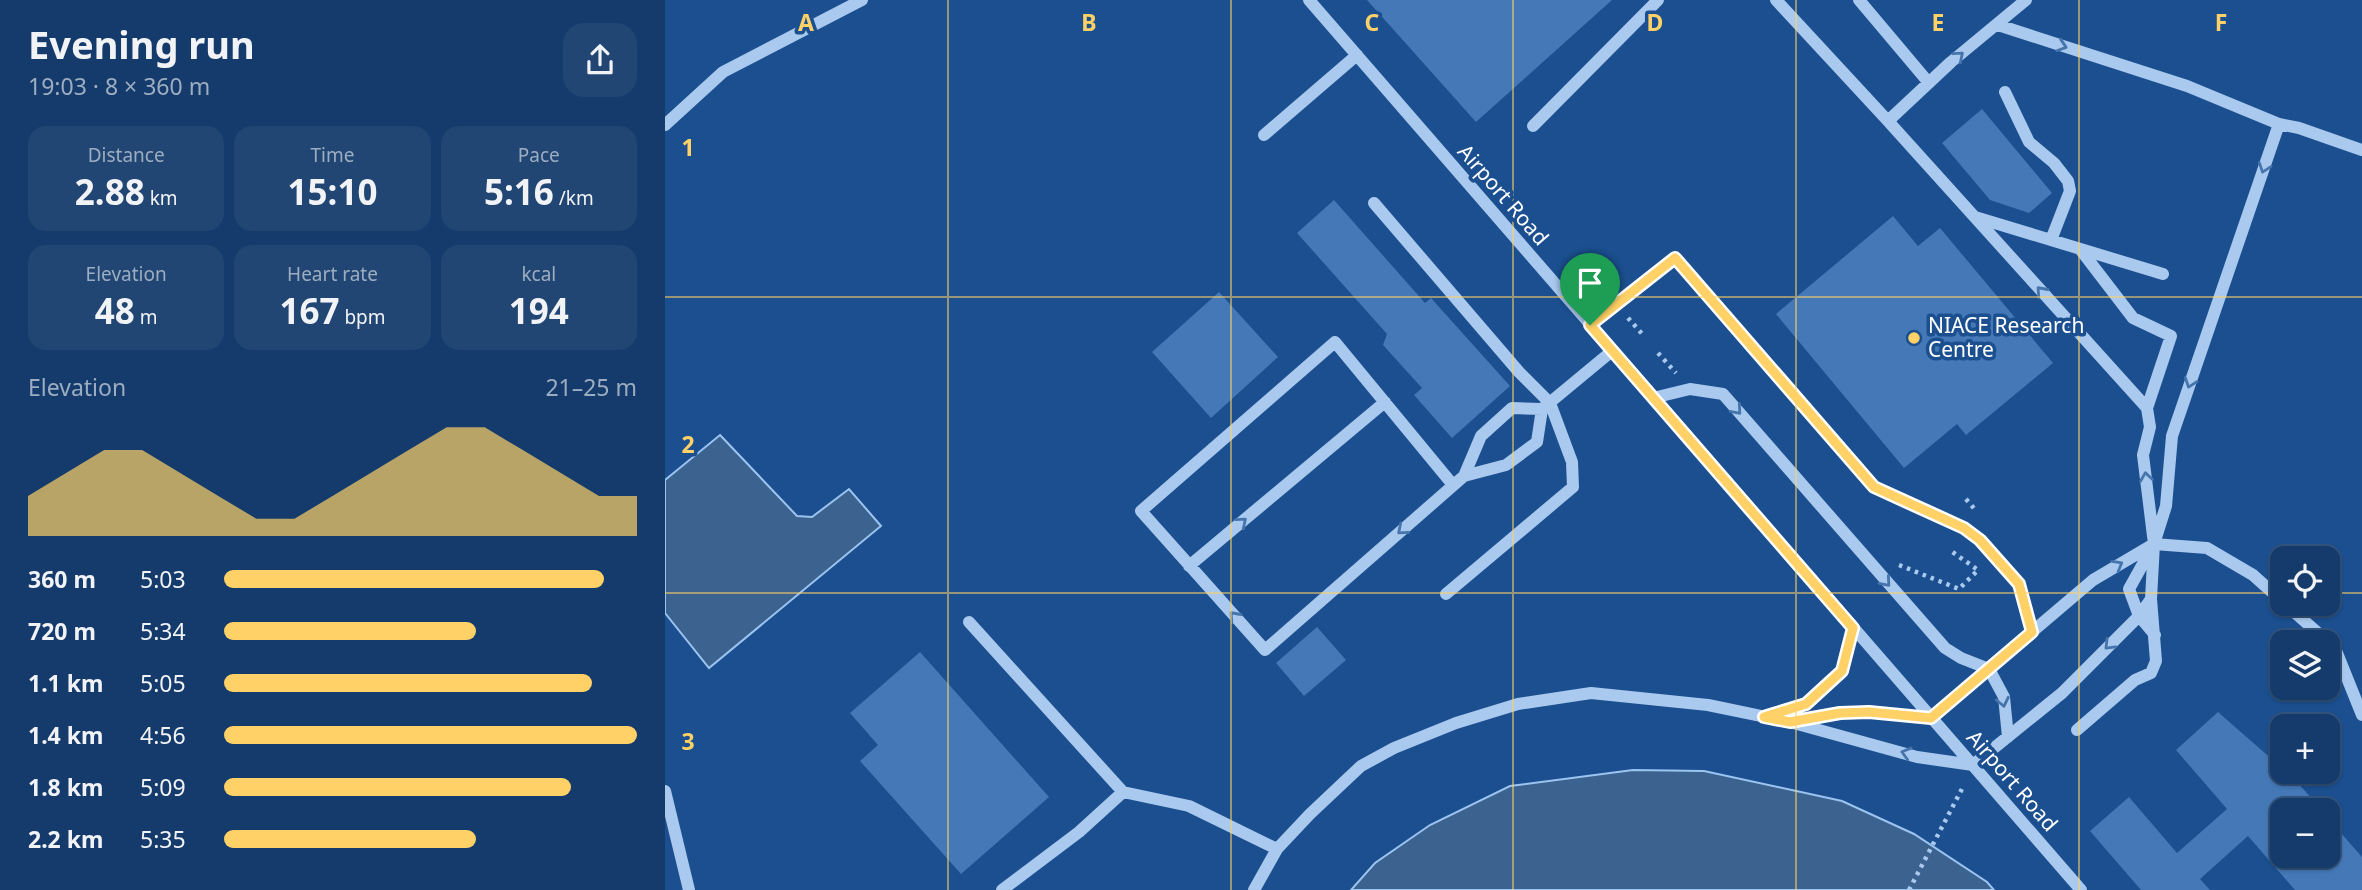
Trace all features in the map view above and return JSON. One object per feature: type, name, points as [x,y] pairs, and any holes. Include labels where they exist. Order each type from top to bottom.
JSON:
[{"type":"street","points":[[665,125],[723,72],[862,0]]},
{"type":"street","name":"Airport Road","points":[[1309,0],[2081,890]]},
{"type":"street","points":[[1533,126],[1658,0]]},
{"type":"street","points":[[1776,0],[2147,408]]},
{"type":"street","points":[[1859,0],[1929,83]]},
{"type":"street","points":[[1888,121],[2026,0]]},
{"type":"street","points":[[1997,25],[2187,86],[2279,124],[2299,128],[2362,150]]},
{"type":"street","points":[[1264,135],[1357,55]]},
{"type":"street","points":[[2005,92],[2029,142],[2054,163],[2068,181],[2070,191],[2052,240]]},
{"type":"street","points":[[2155,635],[2139,616],[2129,589],[2154,544],[2166,506],[2172,436],[2279,124]]},
{"type":"street","points":[[1374,203],[1546,406],[1572,462],[1573,487],[1445,594]]},
{"type":"street","points":[[1975,217],[2163,274]]},
{"type":"street","points":[[2077,730],[2135,680],[2151,673],[2157,661],[2151,599],[2154,544],[2143,455],[2150,427],[2147,408],[2171,337],[2133,318],[2080,249]]},
{"type":"street","points":[[1590,325],[1675,258],[1874,487],[1964,528],[1980,540],[2019,584],[2032,632]]},
{"type":"street","points":[[1453,485],[1335,342],[1140,511],[1265,650],[1464,476],[1506,465],[1537,442],[1546,406],[1612,351]]},
{"type":"street","points":[[1653,398],[1690,389],[1723,394],[1945,648],[1961,658],[1989,668],[2004,697],[2007,737]]},
{"type":"street","points":[[1189,566],[1385,402]]},
{"type":"street","points":[[1464,476],[1481,436],[1511,408],[1546,406]]},
{"type":"street","points":[[1790,722],[1840,713],[1869,712],[1931,718],[2093,580],[2154,544],[2207,548],[2253,575],[2270,591]]},
{"type":"street","points":[[1254,890],[1277,849],[1361,766],[1394,748],[1456,723],[1518,704],[1591,693],[1708,705],[1790,722],[1917,757],[1973,765],[2062,693],[2139,616],[2151,599]]},
{"type":"street","points":[[2298,616],[2335,648],[2362,715]]},
{"type":"street","points":[[969,622],[1123,792],[1189,806],[1277,849]]},
{"type":"street","points":[[1764,717],[1806,704],[1842,671],[1853,628]]},
{"type":"street","points":[[665,791],[689,890]]},
{"type":"street","points":[[1002,890],[1079,832],[1123,792]]},
{"type":"path","points":[[1887,560],[1959,589],[1978,570],[1951,551]]},
{"type":"path","points":[[1909,890],[1973,765]]},
{"type":"water","points":[[720,435],[797,516],[812,517],[849,489],[881,526],[709,668],[665,613],[665,480]]},
{"type":"water","points":[[1633,770],[1704,771],[1842,801],[1914,834],[1987,882],[1994,890],[1351,890],[1375,863],[1430,825],[1510,786]]},
{"type":"building","points":[[1367,0],[1612,0],[1476,122]]},
{"type":"building","points":[[1982,109],[2052,193],[2029,213],[1990,200],[1942,143]]},
{"type":"building","points":[[1334,200],[1425,303],[1431,298],[1510,386],[1452,438],[1414,395],[1422,388],[1383,345],[1387,334],[1297,233]]},
{"type":"building","name":"NIACE Research Centre","points":[[1893,216],[1918,246],[1940,228],[2053,363],[1966,435],[1957,424],[1904,468],[1776,314]]},
{"type":"building","points":[[1219,292],[1278,357],[1211,418],[1152,352]]},
{"type":"building","points":[[1317,627],[1346,660],[1304,696],[1276,663]]},
{"type":"building","points":[[920,652],[1049,797],[961,874],[860,761],[878,745],[850,713]]},
{"type":"building","points":[[2218,712],[2270,758],[2270,784],[2299,784],[2311,798],[2270,798],[2270,861],[2248,836],[2200,879],[2210,890],[2141,890],[2090,831],[2129,797],[2177,853],[2227,809],[2176,750]]},
{"type":"building","points":[[2340,832],[2362,857],[2362,890],[2295,890],[2276,868],[2340,868]]},
{"type":"place","name":"NIACE Research Centre","points":[[1914,338]]},
{"type":"route","points":[[1675,258],[1874,487],[1964,528],[1980,540],[2019,584],[2032,632],[1931,718],[1869,712],[1840,713],[1790,722],[1764,717],[1806,704],[1842,671],[1853,628],[1590,325],[1675,258]]}]
